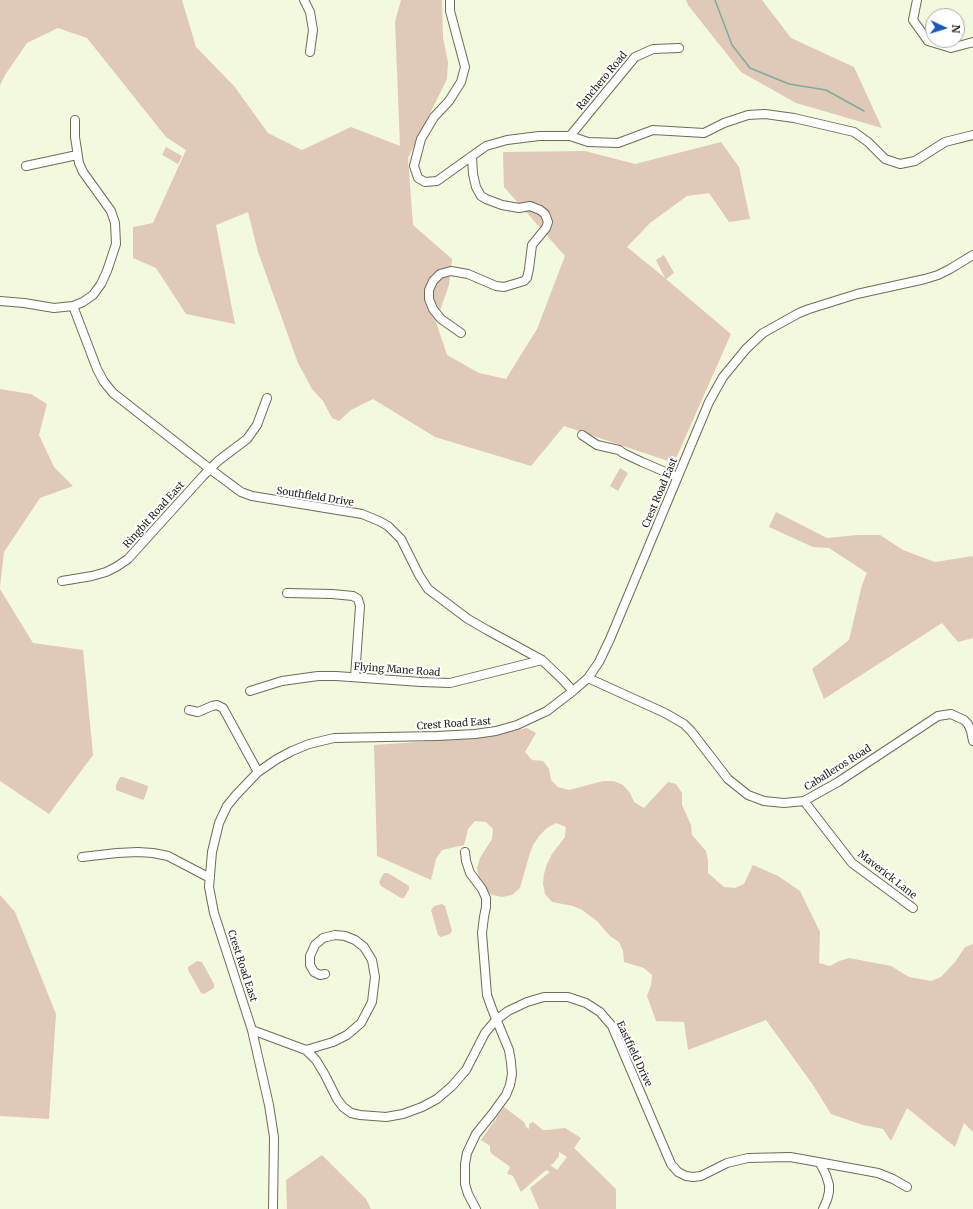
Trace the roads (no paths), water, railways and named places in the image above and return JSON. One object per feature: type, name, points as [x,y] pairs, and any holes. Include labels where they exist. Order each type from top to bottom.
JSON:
[{"type":"street","points":[[304,0],[310,12],[313,30],[310,52]]},
{"type":"street","points":[[450,0],[450,11],[465,67],[461,82],[449,101],[434,117],[421,139],[414,166],[418,178],[425,182],[438,181],[486,146],[507,140],[539,136],[570,136],[588,142],[618,143],[653,130],[704,133],[724,123],[748,115],[765,114],[794,118],[854,132],[868,142],[885,159],[900,164],[915,161],[945,142],[973,135]]},
{"type":"street","points":[[917,0],[913,20],[928,41],[951,48],[973,42]]},
{"type":"street","name":"Ranchero Road","points":[[570,136],[635,57],[653,49],[679,48]]},
{"type":"street","points":[[0,302],[24,303],[54,308],[73,306],[83,302],[93,295],[109,266],[116,239],[115,223],[111,211],[83,172],[77,155],[75,120]]},
{"type":"street","points":[[26,166],[77,155]]},
{"type":"street","points":[[461,333],[441,319],[433,309],[429,299],[429,290],[433,281],[440,274],[451,270],[468,274],[496,286],[504,286],[524,281],[527,278],[532,246],[546,228],[548,222],[545,214],[530,206],[519,208],[502,205],[481,196],[476,187],[473,174],[472,157]]},
{"type":"street","name":"Crest Road East","points":[[273,1209],[273,1131],[269,1106],[252,1030],[214,913],[209,887],[212,852],[220,823],[228,806],[236,795],[258,772],[277,759],[309,744],[334,738],[475,734],[496,731],[517,725],[547,711],[588,678],[599,662],[709,402],[723,377],[746,349],[763,333],[809,308],[858,294],[938,275],[950,270],[973,255]]},
{"type":"street","name":"Southfield Drive","points":[[73,306],[97,369],[104,382],[113,393],[210,469],[241,492],[252,496],[362,514],[388,526],[401,539],[419,575],[428,589],[468,619],[542,660],[572,691]]},
{"type":"street","name":"Ringbit Road East","points":[[62,581],[93,576],[106,572],[128,559],[203,476],[218,461],[247,439],[257,425],[267,398]]},
{"type":"street","points":[[582,435],[597,445],[619,450],[677,477]]},
{"type":"street","points":[[287,593],[332,594],[353,596],[358,599],[360,606],[355,677]]},
{"type":"street","name":"Flying Mane Road","points":[[250,691],[282,681],[300,678],[336,676],[450,683],[542,660]]},
{"type":"street","name":"Caballeros Road","points":[[588,678],[665,713],[684,724],[697,738],[728,779],[748,795],[764,801],[784,803],[804,802],[838,782],[938,716],[951,714],[964,720],[968,724],[973,741]]},
{"type":"street","points":[[189,710],[198,712],[217,705],[223,708],[258,772]]},
{"type":"street","name":"Maverick Lane","points":[[804,802],[852,863],[913,908]]},
{"type":"street","points":[[465,852],[470,873],[482,889],[486,898],[482,933],[487,995],[509,1050],[512,1074],[506,1095],[476,1134],[467,1153],[465,1164],[465,1184],[468,1194],[476,1209]]},
{"type":"street","points":[[82,857],[116,853],[153,853],[168,856],[210,878]]},
{"type":"street","points":[[306,1050],[333,1042],[347,1035],[360,1022],[372,1002],[375,978],[372,960],[364,947],[355,940],[335,934],[323,938],[315,945],[310,956],[310,965],[314,972],[320,975],[325,974]]},
{"type":"street","name":"Eastfield Drive","points":[[252,1030],[306,1050],[316,1060],[337,1099],[351,1113],[386,1117],[403,1114],[422,1107],[437,1099],[452,1086],[466,1070],[485,1033],[496,1020],[508,1011],[544,996],[568,997],[586,1003],[600,1012],[612,1026],[671,1164],[678,1172],[686,1176],[701,1176],[727,1162],[748,1158],[790,1157],[878,1173],[907,1187]]},
{"type":"street","points":[[820,1163],[829,1184],[828,1200],[823,1209]]},
{"type":"waterway","points":[[715,0],[732,45],[750,68],[789,84],[826,90],[864,111]]}]
